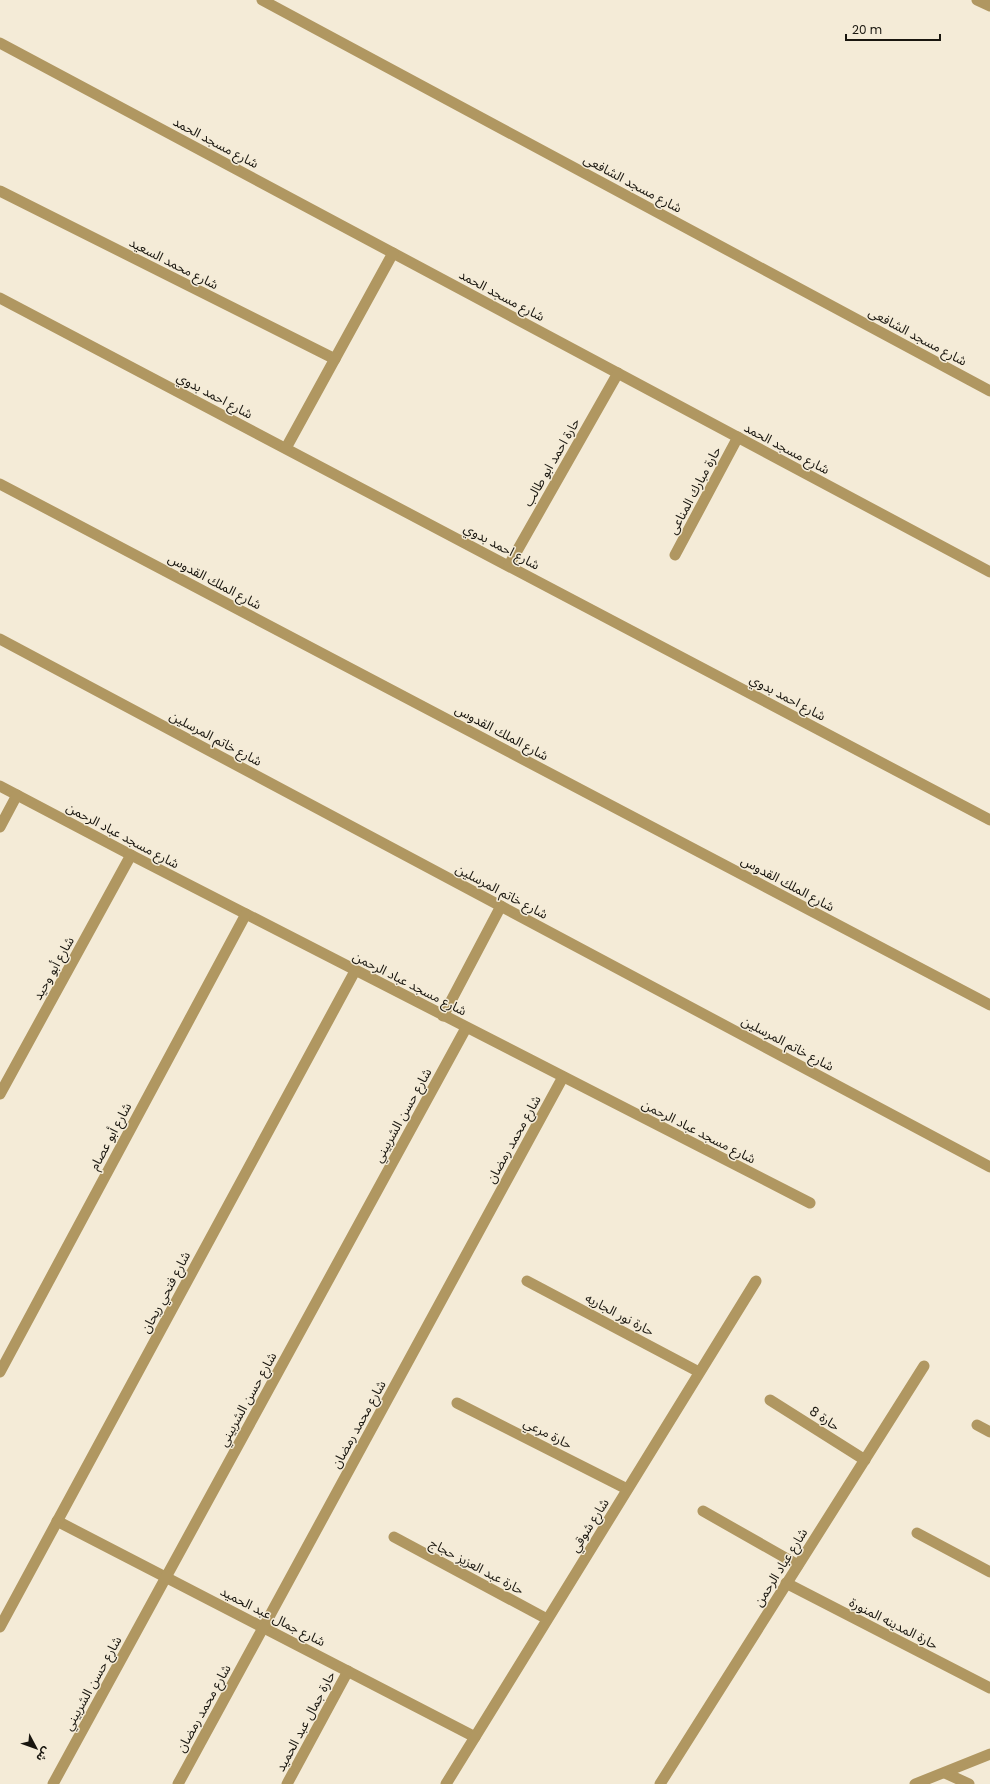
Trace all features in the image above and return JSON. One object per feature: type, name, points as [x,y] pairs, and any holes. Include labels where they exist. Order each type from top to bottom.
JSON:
[{"type":"street","name":"شارع مسجد الشافعى","points":[[262,0],[990,391]]},
{"type":"street","points":[[977,0],[990,6]]},
{"type":"street","name":"شارع مسجد الحمد","points":[[0,43],[990,572]]},
{"type":"street","name":"شارع محمد السعيد","points":[[0,191],[335,360]]},
{"type":"street","points":[[286,448],[393,253]]},
{"type":"street","name":"شارع احمد بدوي","points":[[0,298],[509,565],[990,820]]},
{"type":"street","name":"حارة احمد ابو طالب","points":[[509,565],[618,373]]},
{"type":"street","name":"حارة مبارك المناعى","points":[[675,555],[738,437]]},
{"type":"street","name":"شارع الملك القدوس","points":[[0,484],[990,1005]]},
{"type":"street","name":"شارع خاتم المرسلين","points":[[0,640],[990,1167]]},
{"type":"street","name":"شارع مسجد عباد الرحمن","points":[[0,786],[355,971],[810,1203]]},
{"type":"street","points":[[0,827],[17,795]]},
{"type":"street","name":"شارع أبو وحيد","points":[[0,1094],[131,855]]},
{"type":"street","points":[[443,1016],[501,906]]},
{"type":"street","name":"شارع أبو عصام","points":[[0,1372],[246,914]]},
{"type":"street","name":"شارع فتحي ريحان","points":[[0,1626],[355,971]]},
{"type":"street","name":"شارع حسن الشربيني","points":[[52,1784],[466,1028]]},
{"type":"street","name":"شارع محمد رمضان","points":[[178,1784],[563,1077]]},
{"type":"street","name":"حارة نور الجاريه","points":[[527,1281],[700,1372]]},
{"type":"street","name":"شارع شوقي","points":[[446,1784],[756,1281]]},
{"type":"street","name":"شارع عباد الرحمن","points":[[660,1784],[924,1366]]},
{"type":"street","name":"حارة 8","points":[[770,1400],[865,1460]]},
{"type":"street","name":"حارة مرعي","points":[[457,1402],[627,1489]]},
{"type":"street","points":[[977,1425],[990,1432]]},
{"type":"street","points":[[703,1511],[798,1565]]},
{"type":"street","name":"شارع جمال عبد الحميد","points":[[57,1521],[475,1737]]},
{"type":"street","points":[[917,1533],[990,1572]]},
{"type":"street","name":"حارة عبد العزيز حجاج","points":[[394,1537],[547,1620]]},
{"type":"street","name":"حارة المدينه المنورة","points":[[786,1583],[990,1688]]},
{"type":"street","name":"حارة جمال عبد الحميد","points":[[287,1784],[348,1671]]},
{"type":"street","points":[[915,1784],[990,1754]]},
{"type":"street","points":[[945,1773],[968,1784]]}]
